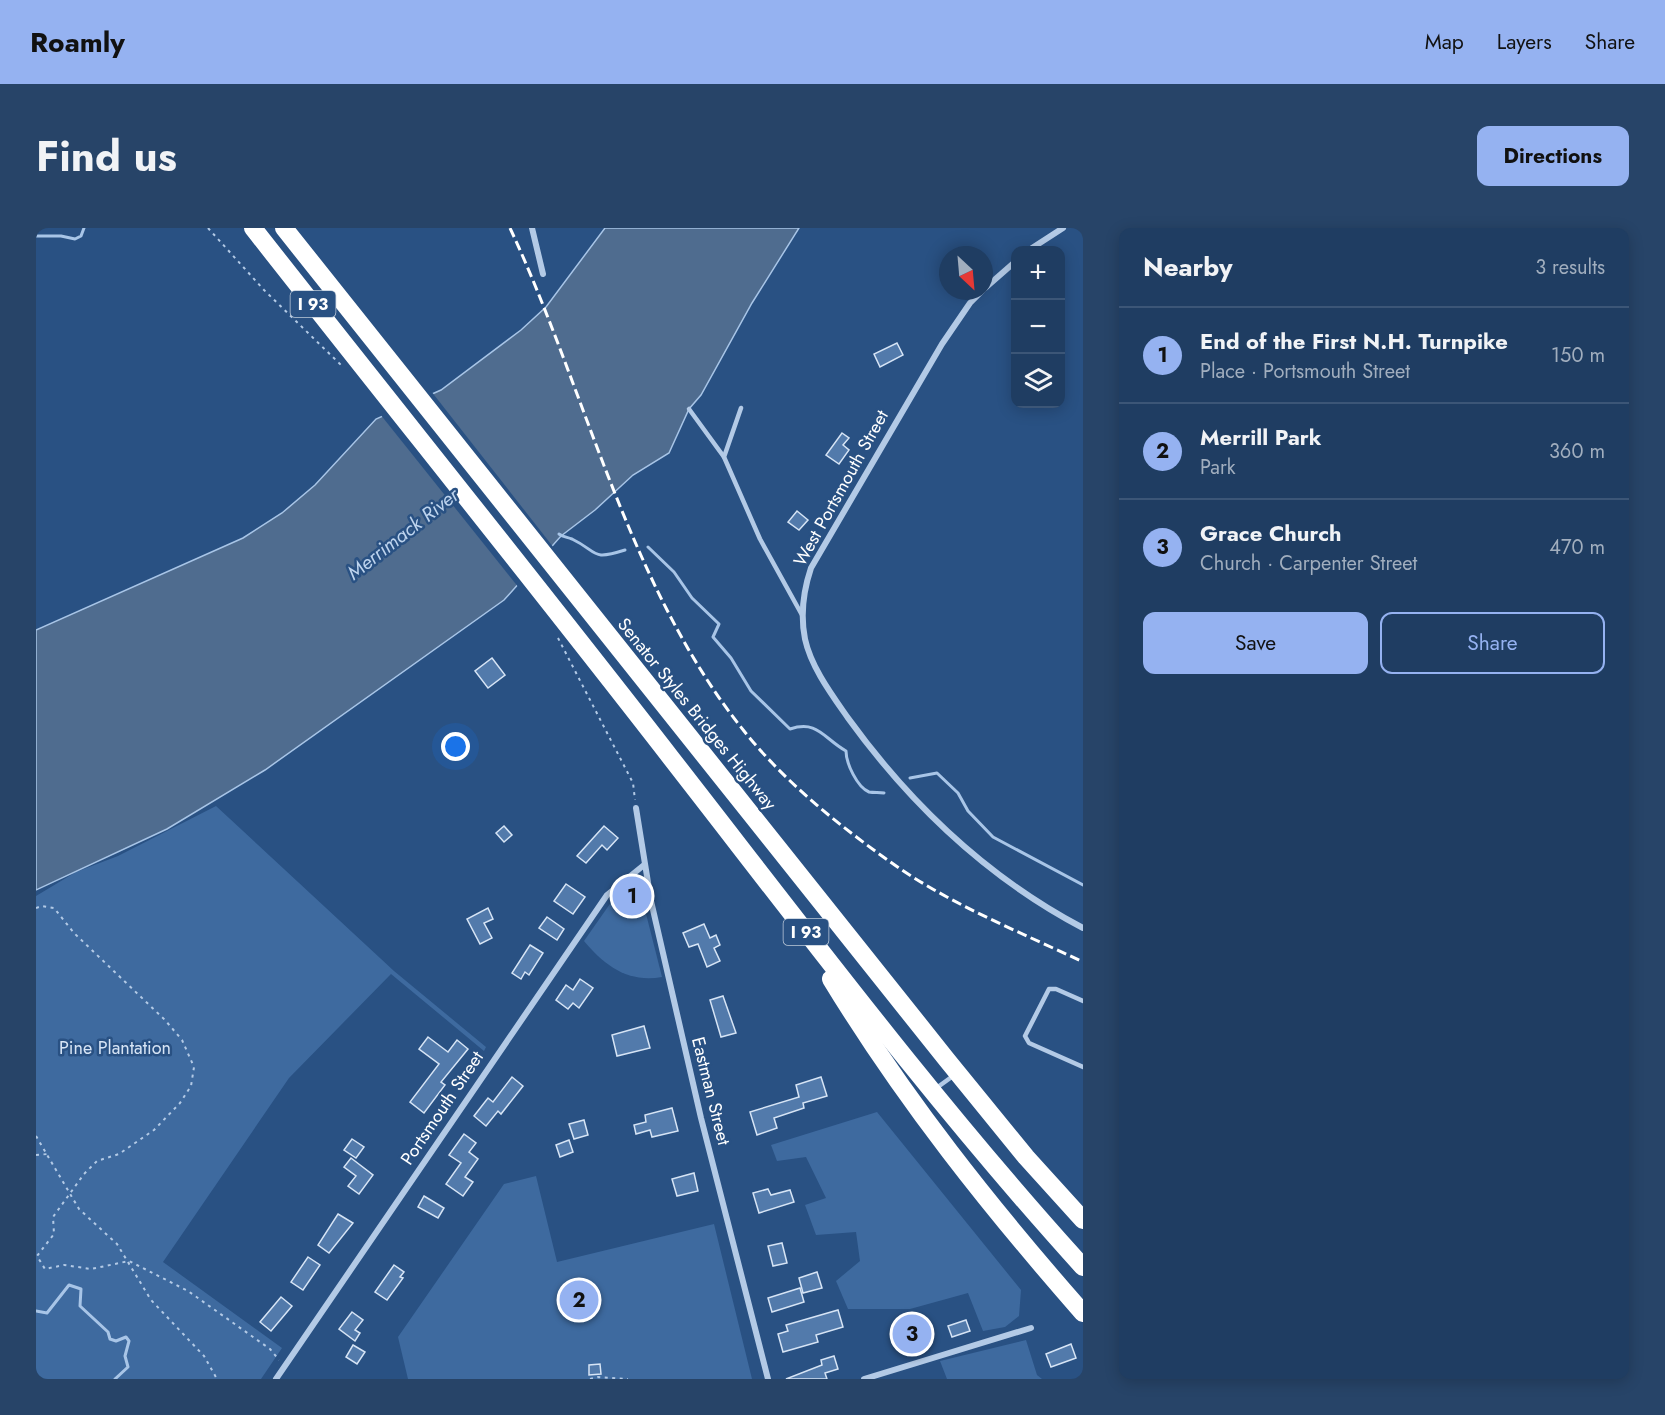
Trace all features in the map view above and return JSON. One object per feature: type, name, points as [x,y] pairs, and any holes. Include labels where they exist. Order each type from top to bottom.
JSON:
[{"type":"highway","name":"I 93","points":[[253,228],[539,588],[932,1091],[1083,1267]]},
{"type":"highway","name":"Senator Styles Bridges Highway","points":[[284,228],[957,1072],[1026,1157],[1083,1220]]},
{"type":"highway","points":[[793,916],[853,1016],[916,1110],[969,1180],[1083,1313]]},
{"type":"street","points":[[532,228],[543,274]]},
{"type":"street","points":[[1035,246],[1063,228]]},
{"type":"street","name":"West Portsmouth Street","points":[[993,281],[1011,265]]},
{"type":"street","name":"West Portsmouth Street","points":[[973,300],[942,344],[834,524],[811,568],[803,591],[802,616],[809,652],[826,685],[868,746],[917,803],[952,837],[1000,876],[1083,928]]},
{"type":"street","name":"Eastman Street","points":[[636,808],[644,865],[701,1118],[768,1379]]},
{"type":"street","name":"Portsmouth Street","points":[[276,1379],[607,895],[644,865]]},
{"type":"street","points":[[864,1379],[1031,1328]]},
{"type":"lane","points":[[724,458],[741,408]]},
{"type":"lane","points":[[689,409],[724,458],[760,539],[802,616]]},
{"type":"lane","points":[[1083,1001],[1056,989],[1049,989],[1025,1035],[1029,1043],[1083,1067]]},
{"type":"lane","points":[[932,1091],[957,1072]]},
{"type":"path","points":[[208,228],[264,290],[343,367]]},
{"type":"path","points":[[553,631],[574,667],[633,783],[636,808]]},
{"type":"path","points":[[36,908],[42,906],[54,908],[74,933],[165,1020],[182,1040],[194,1067],[190,1086],[180,1103],[154,1130],[119,1154],[97,1161],[84,1174],[53,1217],[54,1234],[37,1256],[45,1269],[64,1265],[92,1269],[129,1261],[188,1291],[270,1349],[284,1367]]},
{"type":"path","points":[[36,1136],[69,1195],[92,1223],[117,1244],[151,1300],[204,1356],[217,1379]]},
{"type":"path","points":[[36,1155],[48,1154]]},
{"type":"path","points":[[590,1379],[598,1377],[628,1379]]},
{"type":"green space","name":"Pine Plantation","points":[[216,806],[394,971],[486,1047],[484,1051],[391,974],[289,1078],[163,1262],[282,1348],[261,1379],[36,1379],[36,896],[76,872],[118,856]]},
{"type":"green space","points":[[626,891],[642,898],[662,977],[638,977],[618,971],[600,958],[584,941],[612,901]]},
{"type":"green space","points":[[877,1112],[1021,1290],[1019,1316],[1005,1327],[983,1331],[968,1293],[910,1309],[848,1309],[836,1281],[860,1261],[856,1232],[816,1235],[805,1205],[826,1198],[806,1157],[777,1161],[771,1145]]},
{"type":"green space","points":[[536,1176],[557,1262],[714,1224],[752,1379],[408,1379],[398,1337],[504,1184]]},
{"type":"green space","points":[[1026,1340],[1037,1375],[1042,1379],[947,1379],[940,1361]]},
{"type":"water","name":"Merrimack River","points":[[605,228],[799,228],[752,303],[701,395],[689,409],[669,453],[633,475],[595,510],[561,536],[504,600],[265,770],[167,829],[36,890],[36,630],[243,538],[282,513],[315,485],[376,419],[441,390],[521,330],[546,307]]},
{"type":"pier","points":[[431,391],[554,548],[519,588],[380,414]]},
{"type":"building","points":[[897,343],[903,355],[880,367],[874,354]]},
{"type":"building","points":[[842,433],[849,438],[843,445],[849,450],[839,464],[826,455]]},
{"type":"building","points":[[797,511],[808,520],[799,530],[788,522]]},
{"type":"building","points":[[492,658],[505,675],[488,688],[475,671]]},
{"type":"building","points":[[504,826],[512,835],[504,842],[496,833]]},
{"type":"building","points":[[604,826],[618,838],[607,850],[602,845],[586,863],[577,856]]},
{"type":"building","points":[[566,884],[585,897],[573,914],[554,901]]},
{"type":"building","points":[[488,908],[493,919],[484,923],[492,938],[480,944],[467,919]]},
{"type":"building","points":[[547,917],[564,929],[557,940],[539,928]]},
{"type":"building","points":[[704,924],[710,938],[716,935],[720,945],[714,948],[720,961],[707,967],[698,944],[689,947],[683,933]]},
{"type":"building","points":[[530,945],[543,953],[529,975],[525,972],[521,979],[512,973]]},
{"type":"building","points":[[580,979],[593,988],[579,1008],[573,1003],[568,1009],[556,1000],[566,985],[573,990]]},
{"type":"building","points":[[723,996],[736,1033],[721,1037],[710,1000]]},
{"type":"building","points":[[644,1026],[650,1048],[617,1056],[612,1035]]},
{"type":"building","points":[[428,1037],[448,1052],[457,1040],[468,1049],[441,1082],[445,1085],[424,1113],[410,1102],[439,1064],[419,1049]]},
{"type":"building","points":[[512,1077],[523,1086],[501,1114],[498,1111],[486,1126],[474,1116],[488,1098],[493,1102]]},
{"type":"building","points":[[821,1077],[827,1096],[803,1103],[804,1108],[774,1118],[777,1128],[757,1135],[750,1112],[799,1097],[796,1085]]},
{"type":"building","points":[[672,1108],[678,1131],[652,1137],[650,1130],[636,1134],[634,1125],[646,1122],[645,1115]]},
{"type":"building","points":[[584,1120],[588,1135],[574,1139],[569,1124]]},
{"type":"building","points":[[464,1134],[476,1143],[469,1152],[478,1159],[465,1177],[473,1182],[463,1196],[446,1184],[461,1163],[449,1155]]},
{"type":"building","points":[[352,1139],[364,1147],[356,1158],[344,1150]]},
{"type":"building","points":[[569,1140],[573,1152],[560,1157],[556,1145]]},
{"type":"building","points":[[351,1158],[373,1175],[359,1194],[348,1186],[356,1176],[344,1167]]},
{"type":"building","points":[[694,1173],[698,1191],[677,1196],[672,1179]]},
{"type":"building","points":[[768,1189],[771,1195],[790,1190],[794,1202],[759,1213],[753,1193]]},
{"type":"building","points":[[424,1196],[444,1208],[438,1218],[418,1207]]},
{"type":"building","points":[[338,1214],[353,1223],[329,1253],[318,1245]]},
{"type":"building","points":[[782,1243],[787,1263],[773,1266],[768,1246]]},
{"type":"building","points":[[308,1257],[320,1265],[303,1290],[291,1282]]},
{"type":"building","points":[[394,1265],[404,1272],[400,1277],[403,1278],[387,1300],[375,1292]]},
{"type":"building","points":[[817,1272],[822,1288],[803,1293],[799,1278]]},
{"type":"building","points":[[800,1288],[804,1302],[772,1312],[768,1298]]},
{"type":"building","points":[[281,1297],[292,1306],[271,1331],[260,1322]]},
{"type":"building","points":[[838,1310],[843,1327],[816,1335],[818,1342],[783,1352],[778,1334],[788,1331],[786,1325]]},
{"type":"building","points":[[352,1312],[363,1320],[355,1330],[360,1333],[355,1341],[339,1329]]},
{"type":"building","points":[[966,1320],[970,1331],[952,1337],[948,1326]]},
{"type":"building","points":[[1071,1344],[1076,1358],[1051,1367],[1046,1354]]},
{"type":"building","points":[[353,1345],[365,1352],[357,1364],[346,1357]]},
{"type":"building","points":[[834,1356],[838,1369],[825,1373],[827,1379],[786,1379],[822,1365],[821,1360]]},
{"type":"building","points":[[600,1364],[601,1374],[589,1375],[589,1365]]},
{"type":"waterway","points":[[36,236],[61,236],[75,239],[81,236],[84,228]]},
{"type":"waterway","points":[[559,534],[572,539],[595,554],[606,555],[625,550]]},
{"type":"waterway","points":[[648,547],[674,572],[692,598],[719,624],[713,637],[731,658],[751,691],[790,729],[800,727],[814,729],[846,751],[850,768],[860,785],[869,792],[884,793]]},
{"type":"waterway","points":[[910,778],[937,773],[958,793],[968,811],[993,837],[1083,885]]},
{"type":"waterway","points":[[36,1311],[47,1313],[69,1285],[81,1289],[80,1306],[108,1332],[110,1339],[116,1341],[126,1337],[129,1341],[125,1356],[128,1367],[115,1379]]},
{"type":"railway","points":[[510,228],[639,552],[670,615],[704,675],[744,731],[776,767],[812,801],[911,876],[959,903],[1083,962]]},
{"type":"place","name":"End of the First N.H. Turnpike","points":[[632,896]]},
{"type":"place","name":"Merrill Park","points":[[579,1300]]},
{"type":"place","name":"Grace Church","points":[[912,1334]]}]
